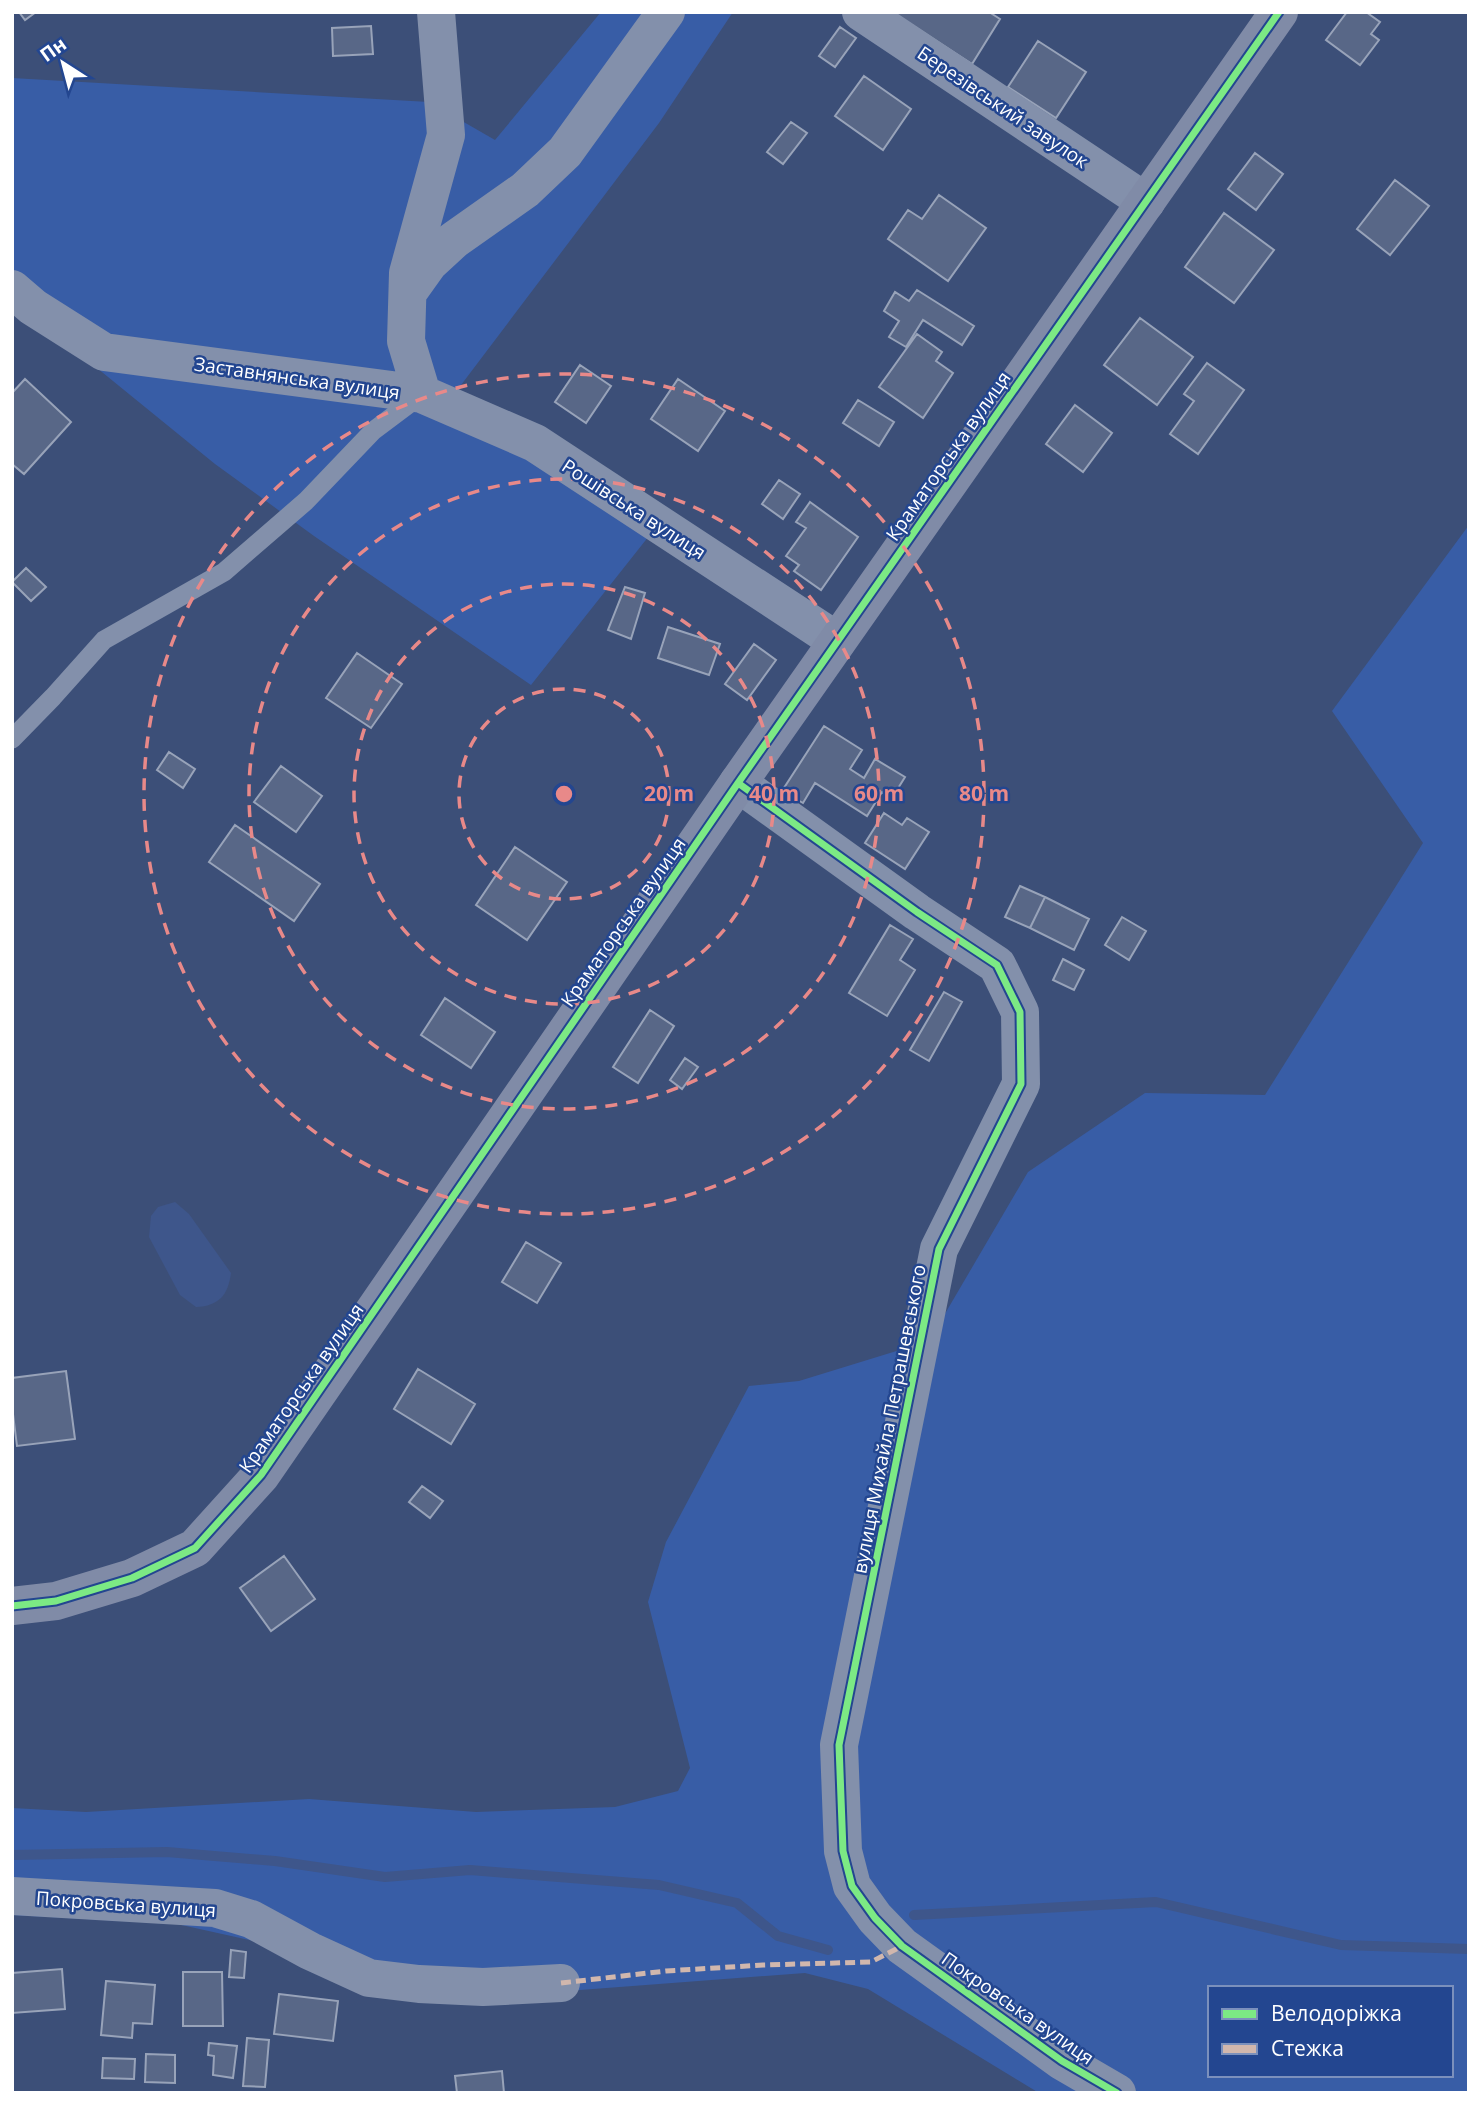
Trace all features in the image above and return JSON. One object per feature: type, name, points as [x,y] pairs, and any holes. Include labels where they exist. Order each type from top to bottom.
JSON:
[{"type":"street","name":"Заставнянська вулиця","points":[[12,289],[33,307],[104,352],[422,394],[406,341],[407,293],[408,273],[446,135],[436,12]]},
{"type":"street","points":[[407,293],[429,263],[454,240],[525,190],[565,152],[666,12]]},
{"type":"street","name":"Березівський завулок","points":[[861,12],[1146,202]]},
{"type":"street","name":"Краматорська вулиця","points":[[12,1606],[56,1601],[132,1578],[195,1548],[261,1475],[738,783],[1279,12]]},
{"type":"street","name":"Рошівська вулиця","points":[[422,394],[535,443],[837,641]]},
{"type":"street","name":"вулиця Михайла Петрашевського","points":[[738,783],[917,912],[997,965],[1020,1012],[1021,1084],[939,1249],[839,1745],[843,1851],[852,1886],[875,1918],[902,1946]]},
{"type":"street","name":"Покровська вулиця","points":[[12,1896],[215,1908],[251,1919],[310,1951],[369,1978],[482,1987],[561,1983]]},
{"type":"street","name":"Покровська вулиця","points":[[902,1946],[1062,2061],[1117,2093]]},
{"type":"lane","points":[[12,739],[104,640],[224,572],[306,501],[373,431],[422,394]]},
{"type":"shaded area","points":[[601,12],[733,12],[659,123],[458,389],[664,517],[531,685],[314,536],[215,464],[81,355],[12,304],[12,78],[429,102],[495,140]]},
{"type":"shaded area","points":[[1469,525],[1469,2093],[1039,2093],[868,1989],[805,1973],[567,1991],[258,1942],[177,1924],[12,1915],[12,1808],[86,1812],[309,1799],[476,1812],[615,1807],[678,1791],[690,1768],[648,1602],[666,1542],[749,1386],[799,1381],[929,1341],[1028,1172],[1145,1093],[1265,1095],[1423,843],[1332,711]]},
{"type":"shaded area","points":[[175,1202],[189,1214],[231,1273],[225,1293],[211,1304],[196,1307],[180,1295],[149,1237],[151,1216],[158,1207]]},
{"type":"building","points":[[19,12],[36,12],[25,20]]},
{"type":"building","points":[[892,12],[989,12],[1000,19],[972,64]]},
{"type":"building","points":[[1347,12],[1366,12],[1380,22],[1371,34],[1379,40],[1360,65],[1326,40]]},
{"type":"building","points":[[371,26],[373,54],[333,56],[332,28]]},
{"type":"building","points":[[840,27],[856,38],[835,67],[819,56]]},
{"type":"building","points":[[1038,41],[1086,72],[1056,118],[1008,87]]},
{"type":"building","points":[[864,76],[911,109],[883,150],[835,116]]},
{"type":"building","points":[[791,122],[807,133],[783,164],[767,152]]},
{"type":"building","points":[[1255,153],[1283,174],[1256,210],[1228,189]]},
{"type":"building","points":[[1395,180],[1429,206],[1390,255],[1357,229]]},
{"type":"building","points":[[939,195],[986,228],[948,281],[888,239],[908,210],[922,219]]},
{"type":"building","points":[[1224,213],[1274,250],[1234,303],[1185,267]]},
{"type":"building","points":[[917,290],[974,326],[962,345],[923,320],[906,347],[889,337],[899,321],[884,311],[895,292],[909,301]]},
{"type":"building","points":[[1140,318],[1193,357],[1157,405],[1104,365]]},
{"type":"building","points":[[917,334],[942,352],[936,361],[953,373],[923,418],[879,387]]},
{"type":"building","points":[[1207,363],[1244,390],[1198,454],[1170,434],[1194,401],[1184,394]]},
{"type":"building","points":[[580,365],[611,386],[586,423],[555,402]]},
{"type":"building","points":[[25,379],[71,422],[24,474],[12,464],[12,393]]},
{"type":"building","points":[[678,379],[725,411],[698,451],[651,419]]},
{"type":"building","points":[[858,400],[894,422],[879,446],[843,423]]},
{"type":"building","points":[[1075,405],[1112,433],[1083,472],[1046,444]]},
{"type":"building","points":[[779,480],[800,494],[783,519],[762,504]]},
{"type":"building","points":[[810,502],[858,537],[821,590],[794,571],[799,565],[786,556],[806,528],[796,522]]},
{"type":"building","points":[[26,568],[46,587],[31,601],[12,582]]},
{"type":"building","points":[[625,587],[645,593],[631,639],[608,630]]},
{"type":"building","points":[[668,627],[720,644],[709,675],[658,658]]},
{"type":"building","points":[[754,644],[776,660],[747,700],[725,684]]},
{"type":"building","points":[[357,653],[402,684],[371,728],[326,698]]},
{"type":"building","points":[[824,726],[862,750],[850,769],[864,778],[875,759],[905,777],[892,798],[882,792],[867,816],[815,783],[803,803],[782,791]]},
{"type":"building","points":[[169,752],[195,769],[183,788],[157,770]]},
{"type":"building","points":[[281,766],[322,796],[296,832],[254,802]]},
{"type":"building","points":[[884,813],[902,825],[907,818],[929,832],[905,869],[865,843]]},
{"type":"building","points":[[235,825],[320,884],[294,921],[209,862]]},
{"type":"building","points":[[515,847],[567,882],[527,940],[476,905]]},
{"type":"building","points":[[1020,886],[1045,897],[1030,928],[1005,917]]},
{"type":"building","points":[[1045,897],[1089,919],[1074,950],[1030,928]]},
{"type":"building","points":[[1122,917],[1146,931],[1129,960],[1105,945]]},
{"type":"building","points":[[890,925],[913,939],[900,960],[915,970],[887,1016],[849,993]]},
{"type":"building","points":[[1063,959],[1084,970],[1074,990],[1053,980]]},
{"type":"building","points":[[944,992],[962,1002],[929,1061],[910,1050]]},
{"type":"building","points":[[445,998],[495,1032],[471,1068],[421,1035]]},
{"type":"building","points":[[650,1010],[674,1026],[638,1083],[613,1067]]},
{"type":"building","points":[[685,1058],[698,1067],[682,1089],[670,1080]]},
{"type":"building","points":[[526,1242],[561,1263],[537,1303],[502,1282]]},
{"type":"building","points":[[418,1369],[475,1404],[451,1444],[394,1409]]},
{"type":"building","points":[[66,1371],[75,1439],[17,1446],[12,1378]]},
{"type":"building","points":[[422,1486],[443,1501],[430,1518],[409,1502]]},
{"type":"building","points":[[284,1556],[315,1599],[271,1631],[240,1588]]},
{"type":"building","points":[[231,1950],[246,1952],[244,1978],[229,1977]]},
{"type":"building","points":[[62,1969],[65,2009],[12,2013],[12,1973]]},
{"type":"building","points":[[183,1972],[222,1972],[223,2026],[183,2026]]},
{"type":"building","points":[[106,1981],[155,1985],[152,2024],[133,2023],[132,2038],[101,2035]]},
{"type":"building","points":[[279,1994],[338,2001],[333,2041],[274,2034]]},
{"type":"building","points":[[247,2038],[269,2040],[265,2087],[243,2086]]},
{"type":"building","points":[[209,2043],[237,2046],[233,2078],[213,2075],[214,2056],[208,2055]]},
{"type":"building","points":[[146,2054],[175,2055],[175,2083],[145,2082]]},
{"type":"building","points":[[103,2058],[135,2059],[134,2079],[102,2078]]},
{"type":"building","points":[[502,2071],[504,2093],[457,2093],[455,2076]]},
{"type":"waterway","points":[[12,1855],[167,1852],[275,1861],[385,1877],[470,1870],[659,1885],[737,1903],[778,1936],[828,1950]]},
{"type":"waterway","points":[[914,1915],[1156,1902],[1341,1945],[1469,1949]]},
{"type":"marked path","points":[[561,1983],[666,1971],[871,1962],[902,1946]]},
{"type":"cycle path","points":[[12,1606],[56,1601],[132,1578],[195,1548],[261,1475],[738,783],[1279,12]]},
{"type":"cycle path","points":[[738,783],[917,912],[997,965],[1020,1012],[1021,1084],[939,1249],[839,1745],[843,1851],[852,1886],[875,1918],[902,1946],[1062,2061],[1117,2093]]}]
